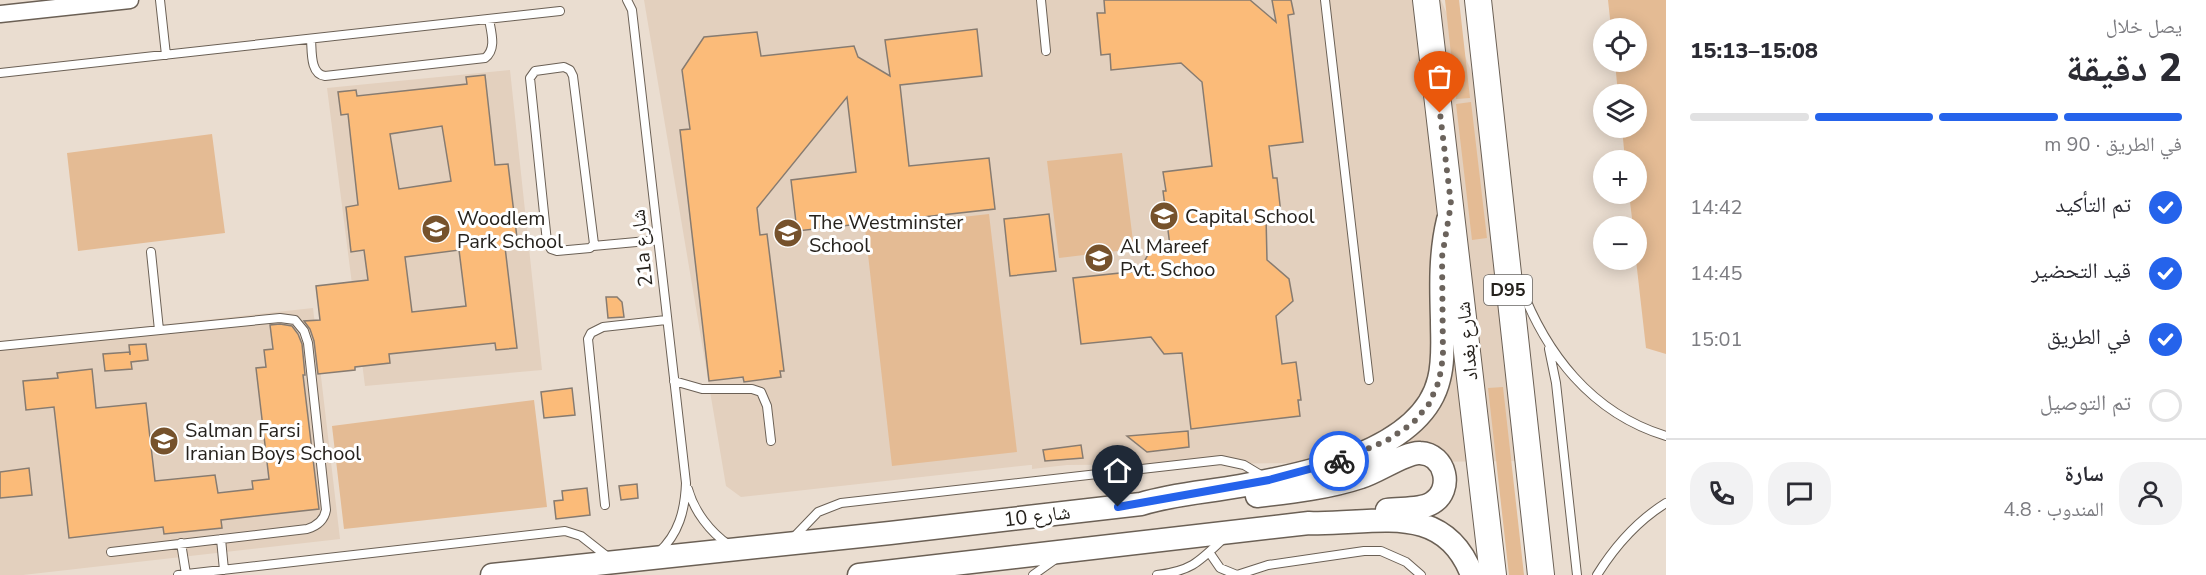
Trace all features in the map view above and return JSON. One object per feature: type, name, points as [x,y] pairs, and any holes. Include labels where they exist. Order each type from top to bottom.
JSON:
[{"type":"main road","name":"شارع بغداد","points":[[1426,0],[1493,575]]},
{"type":"main road","name":"D95","points":[[1478,0],[1501,228],[1541,575]]},
{"type":"street","points":[[0,14],[19,6],[130,0]]},
{"type":"street","name":"شارع 10","points":[[492,575],[1141,504],[1168,496],[1269,480],[1340,460],[1379,444],[1413,423],[1429,404],[1439,381],[1442,369],[1442,257],[1451,204]]},
{"type":"street","points":[[1141,504],[1191,503],[1303,490],[1362,477],[1419,452],[1433,457],[1443,468],[1445,476],[1443,492],[1425,506],[1344,514],[1309,523]]},
{"type":"street","name":"شارع 10","points":[[859,575],[1309,523],[1346,524],[1395,519],[1423,524],[1446,537],[1456,547],[1472,575]]},
{"type":"lane","points":[[160,0],[166,55]]},
{"type":"lane","name":"21a شارع","points":[[627,0],[632,10],[686,483],[690,497],[704,521],[713,532],[736,550]]},
{"type":"lane","name":"21a شارع","points":[[632,10],[635,0]]},
{"type":"lane","points":[[1041,0],[1046,51]]},
{"type":"lane","points":[[1325,0],[1369,380]]},
{"type":"lane","points":[[0,73],[560,11]]},
{"type":"lane","points":[[311,39],[315,71],[325,76],[485,58],[492,52],[493,47],[489,19]]},
{"type":"lane","points":[[593,246],[573,76],[570,69],[564,68],[535,71],[530,78],[548,246],[557,251],[658,240]]},
{"type":"lane","points":[[1501,228],[1522,291],[1547,342],[1562,365],[1594,398],[1634,423],[1666,435]]},
{"type":"lane","points":[[151,252],[159,330]]},
{"type":"lane","points":[[0,346],[280,318],[295,320],[306,338],[325,516],[314,527],[307,529],[111,552]]},
{"type":"lane","points":[[605,506],[588,339],[596,329],[603,327],[666,320]]},
{"type":"lane","points":[[1547,342],[1556,383],[1577,575]]},
{"type":"lane","points":[[674,381],[702,389],[752,389],[761,392],[767,406],[771,441]]},
{"type":"lane","points":[[788,543],[818,512],[840,502],[1221,460],[1244,465],[1269,480]]},
{"type":"lane","name":"21a شارع","points":[[654,558],[664,548],[679,525],[686,483]]},
{"type":"lane","points":[[1597,575],[1622,540],[1666,502]]},
{"type":"lane","points":[[181,543],[182,574],[565,531],[581,536],[614,562]]},
{"type":"lane","points":[[1157,575],[1182,573],[1230,532]]},
{"type":"lane","points":[[220,539],[224,570]]},
{"type":"lane","points":[[1033,575],[1053,562],[1064,550]]},
{"type":"lane","points":[[1209,552],[1220,568],[1237,575],[1268,565],[1364,551],[1382,551],[1406,562],[1421,575]]},
{"type":"shaded area","name":"Al Mareef Pvt. Schoo","points":[[644,0],[1441,0],[1495,127],[1533,461],[1067,465],[1032,469],[1030,465],[741,497],[726,486]]},
{"type":"shaded area","points":[[1445,0],[1459,0],[1470,98],[1456,99]]},
{"type":"shaded area","points":[[1608,0],[1666,0],[1666,354],[1646,348],[1637,270],[1647,270],[1647,216],[1632,216],[1630,204],[1647,204],[1647,150],[1624,150],[1623,138],[1647,138],[1647,84],[1617,84],[1616,72],[1647,72],[1647,18],[1610,18]]},
{"type":"shaded area","name":"Woodlem Park School","points":[[510,70],[542,370],[365,386],[327,88]]},
{"type":"shaded area","points":[[1471,102],[1487,238],[1472,240],[1456,104]]},
{"type":"shaded area","points":[[212,134],[225,233],[78,251],[67,153]]},
{"type":"shaded area","points":[[1122,153],[1134,249],[1059,258],[1047,161]]},
{"type":"shaded area","points":[[989,214],[1017,452],[892,466],[865,228]]},
{"type":"shaded area","name":"Salman Farsi Iranian Boys School","points":[[313,308],[340,539],[23,575],[0,575],[0,343]]},
{"type":"shaded area","points":[[1503,387],[1524,575],[1509,575],[1488,388]]},
{"type":"shaded area","points":[[534,400],[547,507],[344,529],[332,426]]},
{"type":"building","points":[[1104,0],[1250,0],[1276,22],[1272,0],[1291,0],[1294,14],[1288,15],[1303,142],[1269,146],[1273,178],[1277,178],[1281,214],[1266,216],[1267,260],[1289,279],[1293,301],[1276,316],[1282,364],[1296,362],[1301,400],[1298,400],[1300,416],[1191,429],[1182,353],[1164,354],[1151,337],[1081,344],[1073,278],[1139,271],[1150,251],[1170,246],[1163,172],[1212,166],[1202,82],[1181,63],[1111,70],[1110,54],[1101,55],[1097,13],[1105,13]]},
{"type":"building","points":[[977,29],[982,76],[900,85],[909,166],[989,158],[995,209],[797,231],[791,180],[856,172],[847,97],[757,208],[760,235],[767,234],[784,371],[780,371],[781,377],[744,382],[743,377],[709,381],[680,130],[690,129],[682,70],[704,37],[757,32],[761,56],[854,46],[858,57],[890,76],[885,40]]},
{"type":"building","name":"Woodlem Park School","points":[[485,75],[495,165],[508,164],[518,246],[505,247],[517,348],[496,350],[495,343],[389,354],[390,363],[318,374],[314,341],[304,321],[320,320],[316,286],[368,280],[364,250],[351,252],[346,207],[358,205],[348,114],[341,115],[338,92],[356,90],[357,96],[467,84],[466,77]],"holes":[[[442,126],[451,181],[399,189],[390,134]],[[459,250],[466,306],[412,312],[405,257]]]},
{"type":"building","points":[[1049,214],[1056,271],[1010,276],[1004,219]]},
{"type":"building","points":[[606,297],[617,297],[622,302],[624,317],[608,318]]},
{"type":"building","points":[[270,325],[292,326],[302,344],[305,375],[303,375],[319,509],[221,520],[222,528],[164,534],[163,527],[69,538],[54,407],[26,410],[23,381],[58,378],[57,373],[92,369],[96,408],[146,403],[155,481],[215,475],[218,493],[253,489],[252,481],[269,479],[256,368],[266,367],[264,350],[273,349]]},
{"type":"building","points":[[146,344],[148,360],[131,362],[132,369],[105,371],[103,354],[130,352],[129,345]]},
{"type":"building","points":[[572,388],[575,415],[544,418],[541,392]]},
{"type":"building","points":[[1188,431],[1189,447],[1147,452],[1127,436]]},
{"type":"building","points":[[1081,445],[1083,458],[1045,461],[1043,450]]},
{"type":"building","points":[[29,468],[32,495],[0,498],[0,472]]},
{"type":"building","points":[[637,484],[638,498],[621,500],[619,486]]},
{"type":"building","points":[[587,488],[590,515],[556,519],[554,501],[563,500],[562,491]]},
{"type":"way so far","points":[[1339,461],[1404,431],[1429,404],[1439,381],[1443,357],[1440,281],[1445,230],[1451,204],[1440,113]]},
{"type":"place","name":"Capital School","points":[[1164,216]]},
{"type":"place","name":"Woodlem Park School","points":[[436,229]]},
{"type":"place","name":"The Westminster School","points":[[788,233]]},
{"type":"place","name":"Al Mareef Pvt. Schoo","points":[[1099,258]]},
{"type":"place","name":"Salman Farsi Iranian Boys School","points":[[164,441]]},
{"type":"route","points":[[1118,507],[1141,504],[1168,496],[1237,487],[1292,475],[1339,461]]}]
